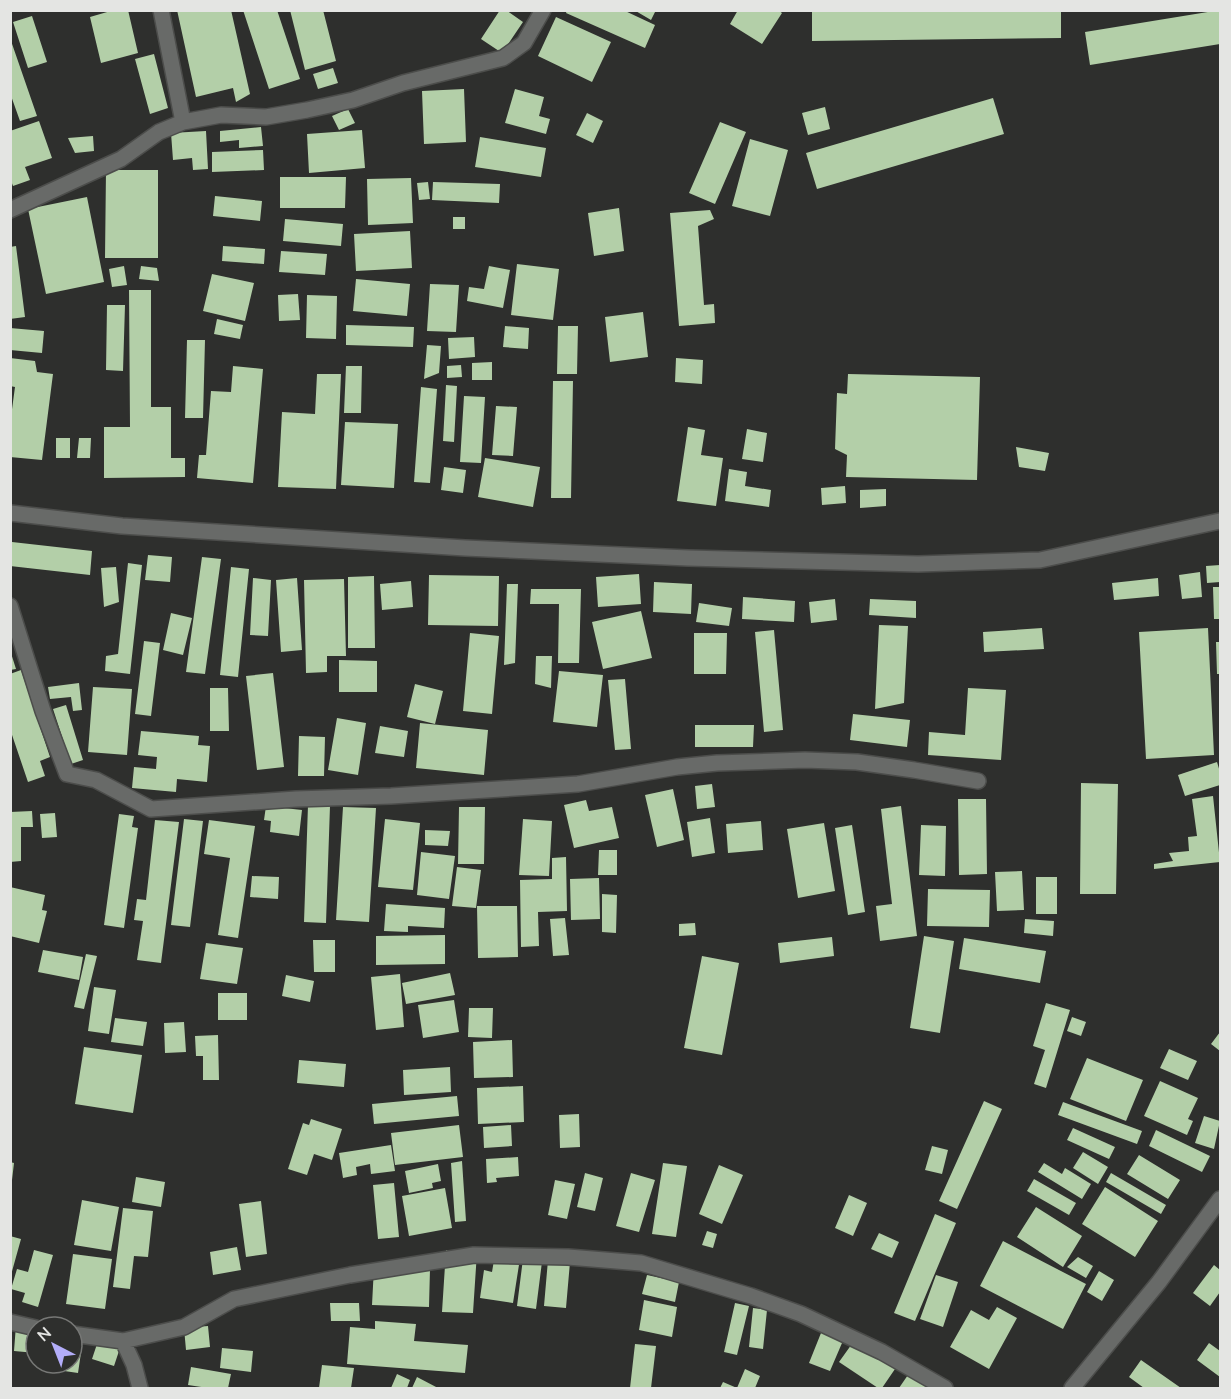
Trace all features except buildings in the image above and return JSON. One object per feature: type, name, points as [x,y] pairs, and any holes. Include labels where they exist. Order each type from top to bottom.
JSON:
[{"type":"street","points":[[161,10],[183,122]]},
{"type":"street","points":[[10,210],[121,159],[159,132],[183,122],[221,116],[266,117],[307,110],[353,100],[403,83],[503,58],[524,43],[543,10]]},
{"type":"street","points":[[10,513],[122,526],[465,548],[688,558],[918,564],[1040,560],[1221,521]]},
{"type":"street","points":[[10,606],[43,711],[67,774],[96,780],[151,808],[578,784],[677,767],[717,763],[805,760],[856,762],[978,781]]},
{"type":"street","points":[[1072,1389],[1159,1281],[1221,1199]]},
{"type":"street","points":[[84,1336],[123,1341],[184,1327],[234,1299],[350,1275],[474,1255],[568,1257],[641,1263],[751,1296],[801,1314],[882,1352],[945,1389]]},
{"type":"street","points":[[123,1341],[134,1365],[140,1389]]}]
